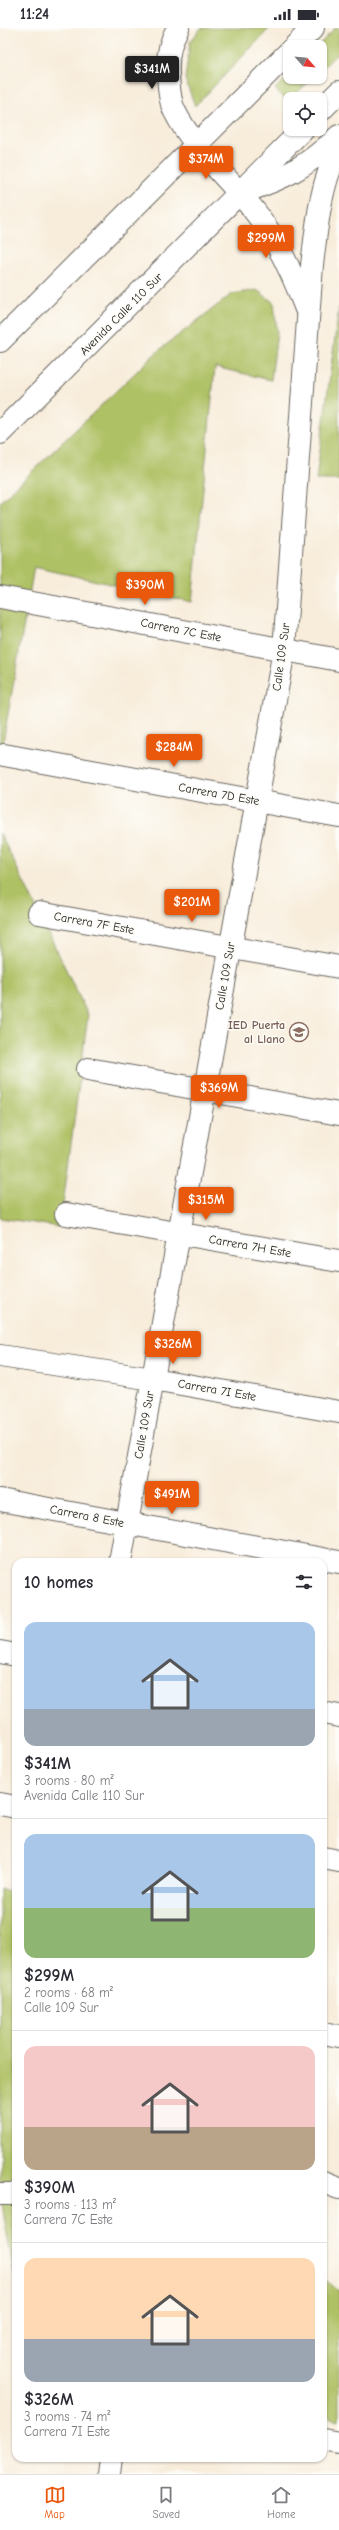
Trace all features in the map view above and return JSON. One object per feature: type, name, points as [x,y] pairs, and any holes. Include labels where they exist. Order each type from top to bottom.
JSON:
[{"type":"main road","points":[[178,28],[167,62],[169,93],[174,110],[197,144]]},
{"type":"main road","points":[[301,40],[313,28]]},
{"type":"main road","points":[[0,341],[283,58]]},
{"type":"main road","points":[[327,104],[339,92]]},
{"type":"main road","name":"Avenida Calle 110 Sur","points":[[0,433],[296,136]]},
{"type":"main road","name":"Avenida Calle 110 Sur","points":[[240,193],[274,182],[293,173],[315,158],[339,136]]},
{"type":"main road","name":"Calle 109 Sur","points":[[197,144],[240,193],[273,237],[294,276],[309,316]]},
{"type":"main road","name":"Calle 109 Sur","points":[[121,1558],[284,650],[309,316],[319,210],[332,161],[339,148]]},
{"type":"main road","name":"Carrera 7C Este","points":[[0,597],[339,660]]},
{"type":"main road","name":"Carrera 7D Este","points":[[4,755],[339,816]]},
{"type":"main road","name":"Carrera 7F Este","points":[[39,913],[339,967]]},
{"type":"main road","points":[[88,1069],[339,1114]]},
{"type":"main road","name":"Carrera 7H Este","points":[[66,1214],[339,1261]]},
{"type":"main road","name":"Carrera 7I Este","points":[[0,1356],[153,1379],[339,1412]]},
{"type":"main road","name":"Carrera 8 Este","points":[[0,1500],[317,1558]]},
{"type":"main road","name":"Carrera 8 Este","points":[[327,1560],[339,1562]]},
{"type":"main road","points":[[0,1652],[12,1654]]},
{"type":"main road","points":[[327,1714],[339,1716]]},
{"type":"main road","points":[[0,1804],[12,1806]]},
{"type":"main road","points":[[327,1859],[339,1861]]},
{"type":"main road","points":[[327,2034],[339,2036]]},
{"type":"main road","points":[[327,2184],[339,2188]]},
{"type":"main road","points":[[0,2194],[12,2194]]},
{"type":"main road","points":[[327,2441],[339,2443]]},
{"type":"main road","points":[[109,2474],[110,2462]]},
{"type":"green space","points":[[201,28],[270,28],[195,106],[185,79],[190,42]]},
{"type":"green space","points":[[335,28],[339,28],[339,52],[327,64],[327,40],[324,40]]},
{"type":"green space","points":[[283,81],[283,84],[306,84],[298,92],[283,92],[283,97],[275,89]]},
{"type":"green space","points":[[257,290],[274,303],[277,332],[271,380],[215,367],[192,602],[34,567],[0,759],[0,502],[158,351],[232,294]]},
{"type":"green space","points":[[339,307],[339,480],[316,480]]},
{"type":"green space","points":[[0,833],[88,1015],[60,1227],[0,1218]]},
{"type":"green space","points":[[0,1888],[12,1892],[12,2262],[0,2194]]},
{"type":"green space","points":[[327,2281],[339,2291],[339,2421],[327,2415]]},
{"type":"place","name":"IED Puerta al Llano","points":[[299,1032]]}]
